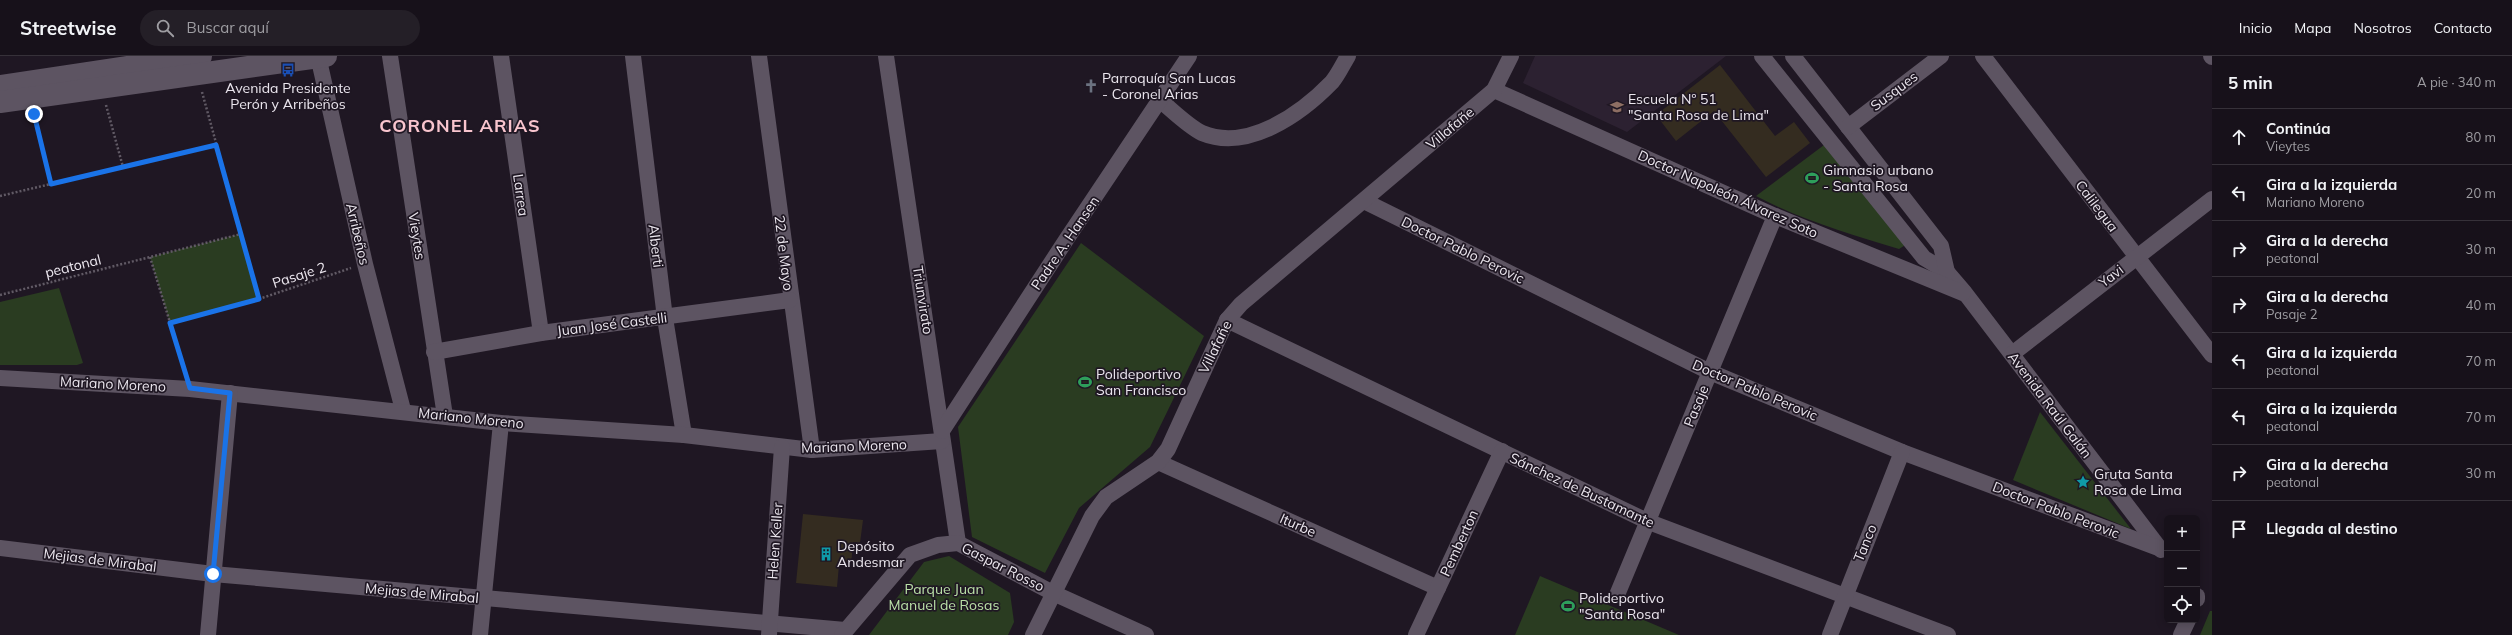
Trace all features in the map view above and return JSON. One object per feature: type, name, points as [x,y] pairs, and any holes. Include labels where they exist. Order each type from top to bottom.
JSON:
[{"type":"main road","points":[[0,86],[199,65],[321,56]]},
{"type":"main road","points":[[0,102],[199,65]]},
{"type":"street","name":"Arribeños","points":[[321,56],[365,264],[403,410]]},
{"type":"street","name":"Vieytes","points":[[390,56],[434,352],[445,416]]},
{"type":"street","name":"Larrea","points":[[501,56],[541,333]]},
{"type":"street","name":"Alberti","points":[[633,56],[665,318],[684,435]]},
{"type":"street","name":"22 de Mayo","points":[[759,56],[790,300],[812,450]]},
{"type":"street","name":"Triunvirato","points":[[886,56],[958,543]]},
{"type":"street","name":"Padre A. Hansen","points":[[942,436],[1066,240],[1161,101],[1189,56]]},
{"type":"street","points":[[1161,101],[1201,132],[1229,139],[1253,136],[1276,126],[1332,81],[1348,56]]},
{"type":"street","name":"Villafañe","points":[[1033,635],[1092,516],[1106,497],[1158,462],[1168,449],[1227,320],[1241,304],[1494,90],[1511,56]]},
{"type":"street","name":"Avenida Raúl Galán","points":[[1762,56],[1924,258],[1947,272],[1965,293],[2164,554]]},
{"type":"street","name":"Avenida Raúl Galán","points":[[1793,56],[1941,246],[1947,272]]},
{"type":"street","name":"Susques","points":[[1848,127],[1941,56]]},
{"type":"street","name":"Calilegua","points":[[1983,56],[2212,356]]},
{"type":"street","name":"Doctor Napoleón Álvarez Soto","points":[[1494,90],[1775,216],[1965,293]]},
{"type":"street","name":"Yavi","points":[[2012,354],[2136,256],[2212,199]]},
{"type":"street","name":"Doctor Pablo Perovic","points":[[1364,200],[1710,372],[1902,452],[2164,554]]},
{"type":"street","name":"Pasaje","points":[[1617,595],[1649,522],[1775,216]]},
{"type":"street","name":"Juan José Castelli","points":[[434,352],[541,333],[665,318],[790,300]]},
{"type":"street","name":"Sánchez de Bustamante","points":[[1227,320],[1649,522],[1948,635]]},
{"type":"street","name":"Mariano Moreno","points":[[0,378],[190,388],[403,410],[501,423],[684,435],[812,450],[942,436]]},
{"type":"street","points":[[208,635],[230,393]]},
{"type":"street","points":[[480,635],[501,423]]},
{"type":"street","name":"Helen Keller","points":[[769,628],[782,447]]},
{"type":"street","name":"Pemberton","points":[[1416,635],[1502,451]]},
{"type":"street","name":"Tanco","points":[[1830,635],[1902,452]]},
{"type":"street","name":"Iturbe","points":[[1158,462],[1438,588]]},
{"type":"street","name":"Gaspar Rosso","points":[[844,633],[910,555],[938,545],[958,543],[1053,593],[1146,635]]},
{"type":"street","name":"Mejias de Mirabal","points":[[0,548],[213,574],[483,598],[769,628],[844,633]]},
{"type":"street","points":[[2181,635],[2187,623]]},
{"type":"path","points":[[199,65],[216,145],[259,299]]},
{"type":"path","points":[[104,100],[123,167]]},
{"type":"path","points":[[34,114],[51,184]]},
{"type":"path","points":[[0,196],[216,145]]},
{"type":"path","name":"peatonal","points":[[0,295],[241,234]]},
{"type":"path","points":[[150,257],[190,388]]},
{"type":"path","name":"Pasaje 2","points":[[170,323],[259,299],[365,264]]},
{"type":"shaded area","name":"Escuela Nº 51 \"Santa Rosa de Lima\"","points":[[1535,56],[1726,56],[1627,132],[1523,83]]},
{"type":"green space","points":[[1828,142],[1907,244],[1899,249],[1862,238],[1808,219],[1773,205],[1756,196]]},
{"type":"green space","points":[[241,234],[259,301],[170,323],[150,257]]},
{"type":"green space","name":"Polideportivo San Francisco","points":[[1081,243],[1204,336],[1150,447],[1079,508],[1045,573],[972,537],[958,427]]},
{"type":"green space","points":[[59,288],[83,363],[77,365],[0,365],[0,302]]},
{"type":"green space","points":[[2040,412],[2131,529],[2013,480]]},
{"type":"green space","name":"Parque Juan Manuel de Rosas","points":[[949,556],[1010,593],[1014,622],[1008,635],[869,635],[924,562]]},
{"type":"green space","name":"Polideportivo \"Santa Rosa\"","points":[[1540,576],[1679,635],[1515,635]]},
{"type":"green space","points":[[2210,611],[2212,611],[2212,635],[2200,635]]},
{"type":"building","points":[[1720,65],[1775,136],[1794,122],[1810,143],[1766,177],[1714,111],[1676,141],[1656,115]]},
{"type":"building","name":"Depósito Andesmar","points":[[803,514],[863,520],[860,543],[853,542],[851,566],[839,565],[837,587],[796,583]]},
{"type":"place","name":"Avenida Presidente Perón y Arribeños","points":[[288,70]]},
{"type":"place","name":"Parroquía San Lucas - Coronel Arias","points":[[1091,86]]},
{"type":"place","name":"Escuela Nº 51 \"Santa Rosa de Lima\"","points":[[1617,107]]},
{"type":"place","name":"Gimnasio urbano - Santa Rosa","points":[[1812,178]]},
{"type":"place","name":"Polideportivo San Francisco","points":[[1085,382]]},
{"type":"place","name":"Gruta Santa Rosa de Lima","points":[[2083,482]]},
{"type":"place","name":"Depósito Andesmar","points":[[826,554]]},
{"type":"place","name":"Polideportivo \"Santa Rosa\"","points":[[1568,606]]},
{"type":"district","name":"CORONEL ARIAS","points":[[460,126]]},
{"type":"route","points":[[34,114],[51,184],[216,145],[259,299],[170,323],[190,388],[230,393],[224,470],[213,574]]}]
